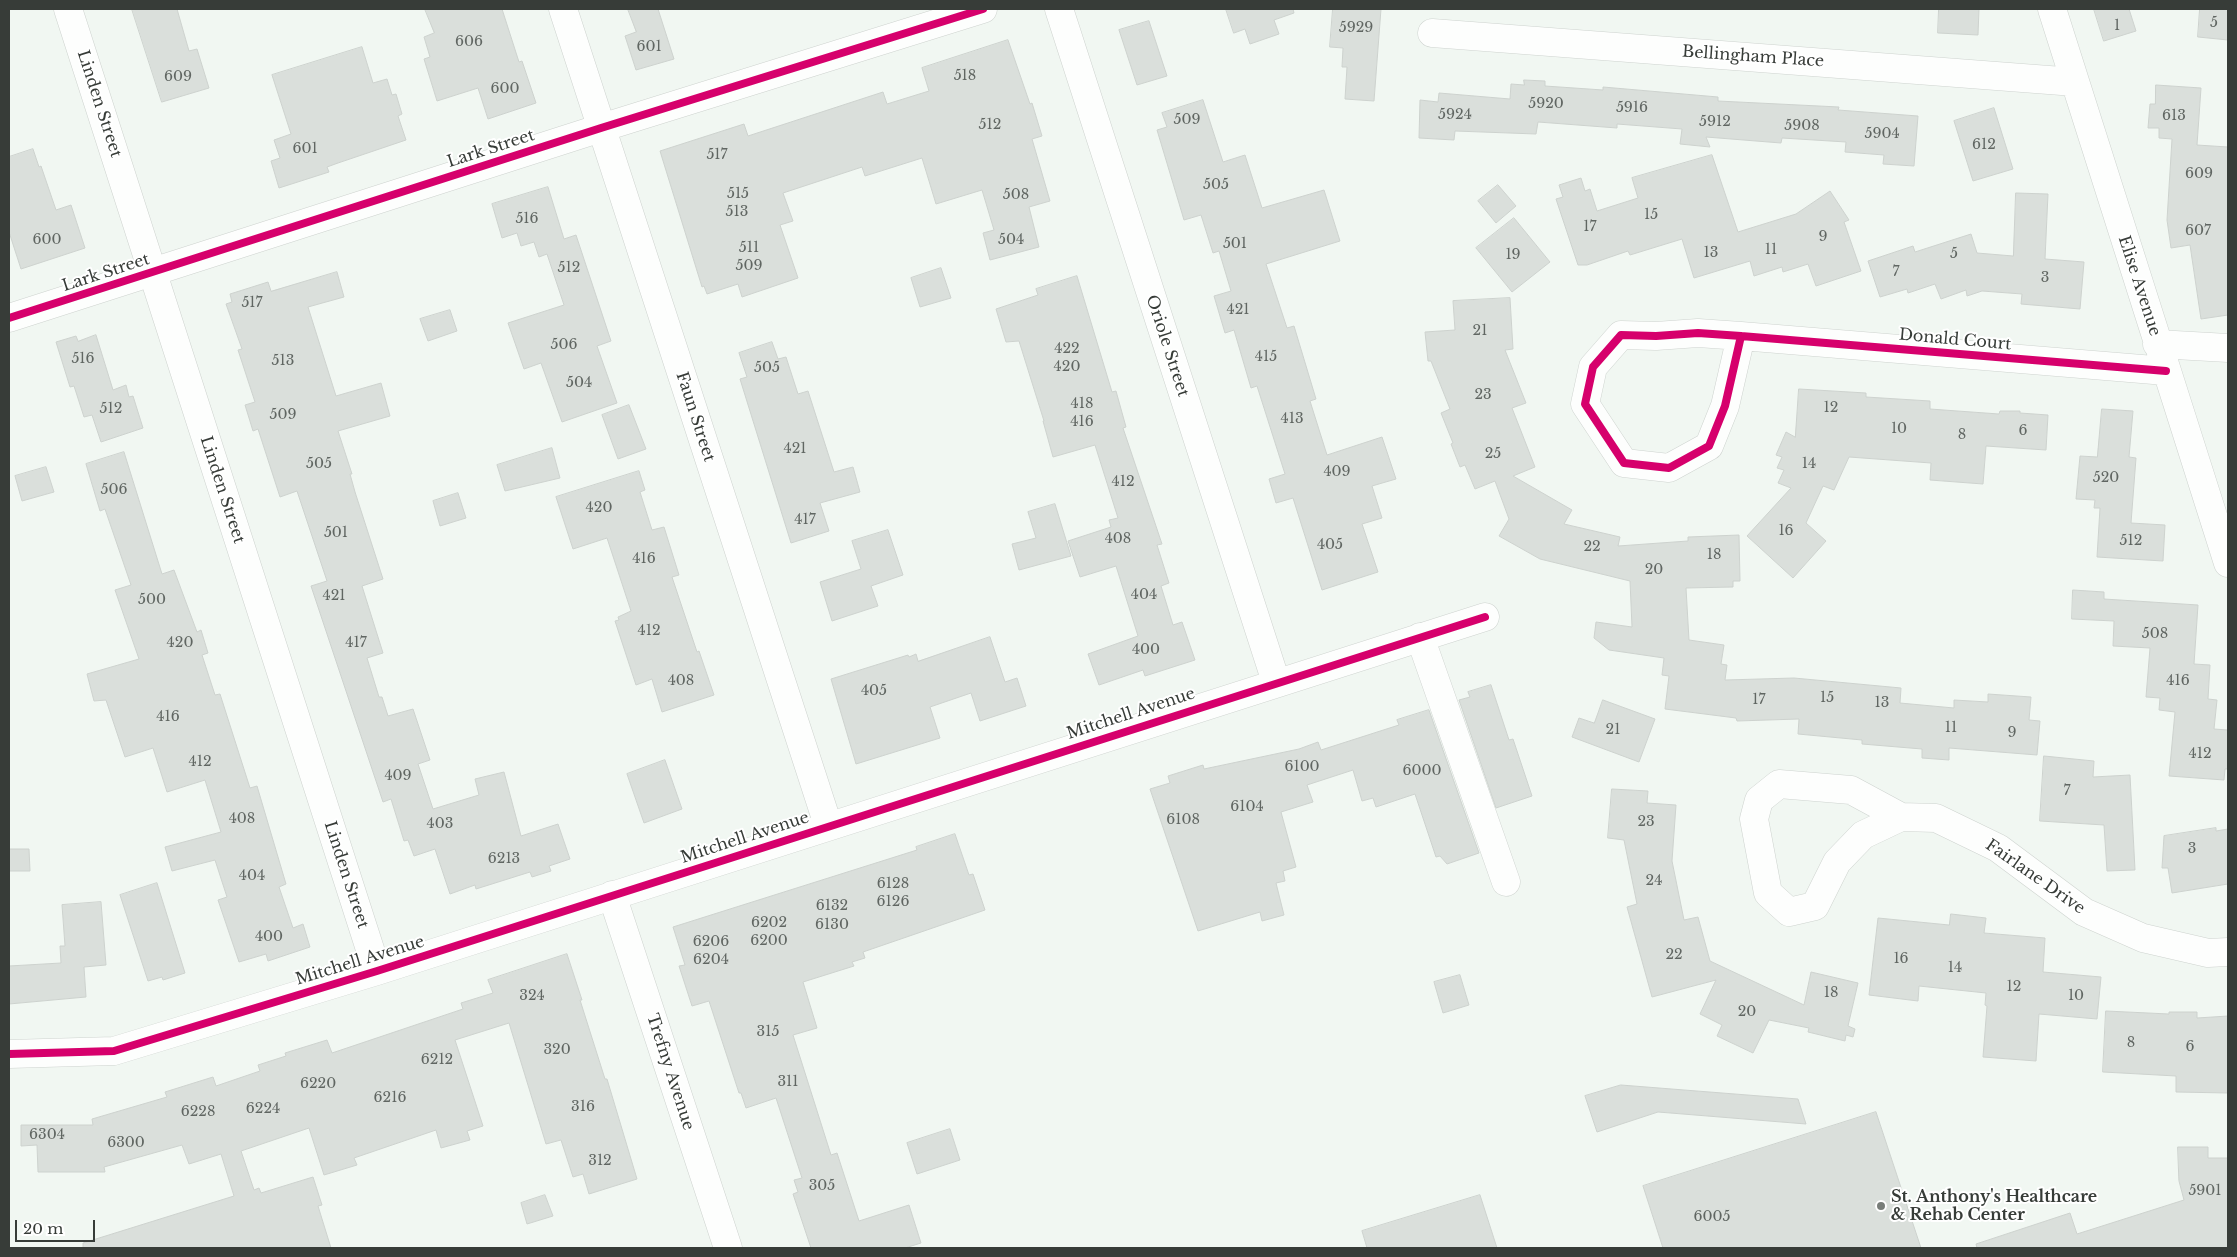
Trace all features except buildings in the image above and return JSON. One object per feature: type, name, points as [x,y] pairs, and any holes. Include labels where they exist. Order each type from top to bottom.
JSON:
[{"type":"street","name":"Linden Street","points":[[68,9],[377,971]]},
{"type":"street","name":"Faun Street","points":[[563,9],[828,825]]},
{"type":"street","name":"Lark Street","points":[[9,318],[601,128],[983,9]]},
{"type":"street","name":"Oriole Street","points":[[1059,9],[1276,682]]},
{"type":"street","name":"Elise Avenue","points":[[2052,9],[2228,563]]},
{"type":"street","name":"Bellingham Place","points":[[1432,33],[2075,82]]},
{"type":"street","name":"Donald Court","points":[[1741,336],[1725,406],[1709,446],[1669,468],[1624,463],[1585,404],[1593,367],[1621,335],[1656,336],[1698,333],[1741,336],[2166,371]]},
{"type":"street","points":[[2157,344],[2228,348]]},
{"type":"street","name":"Mitchell Avenue","points":[[9,1054],[114,1051],[377,971],[828,825],[1485,617]]},
{"type":"street","points":[[1420,637],[1506,882]]},
{"type":"street","name":"Fairlane Drive","points":[[1901,817],[1863,836],[1837,862],[1815,906],[1789,912],[1768,893],[1754,820],[1759,800],[1779,784],[1851,790],[1901,817],[1936,818],[1998,848],[2084,912],[2143,938],[2208,953],[2228,952]]},
{"type":"street","name":"Trefny Avenue","points":[[612,895],[728,1248]]},
{"type":"cycle path","points":[[9,318],[601,128],[983,9]]},
{"type":"cycle path","points":[[1741,336],[1725,406],[1709,446],[1669,468],[1624,463],[1585,404],[1593,367],[1621,335],[1656,336],[1698,333],[1741,336],[2166,371]]},
{"type":"cycle path","points":[[9,1054],[114,1051],[377,971],[1485,617]]},
{"type":"place","name":"St. Anthony's Healthcare & Rehab Center","points":[[1881,1206]]}]
